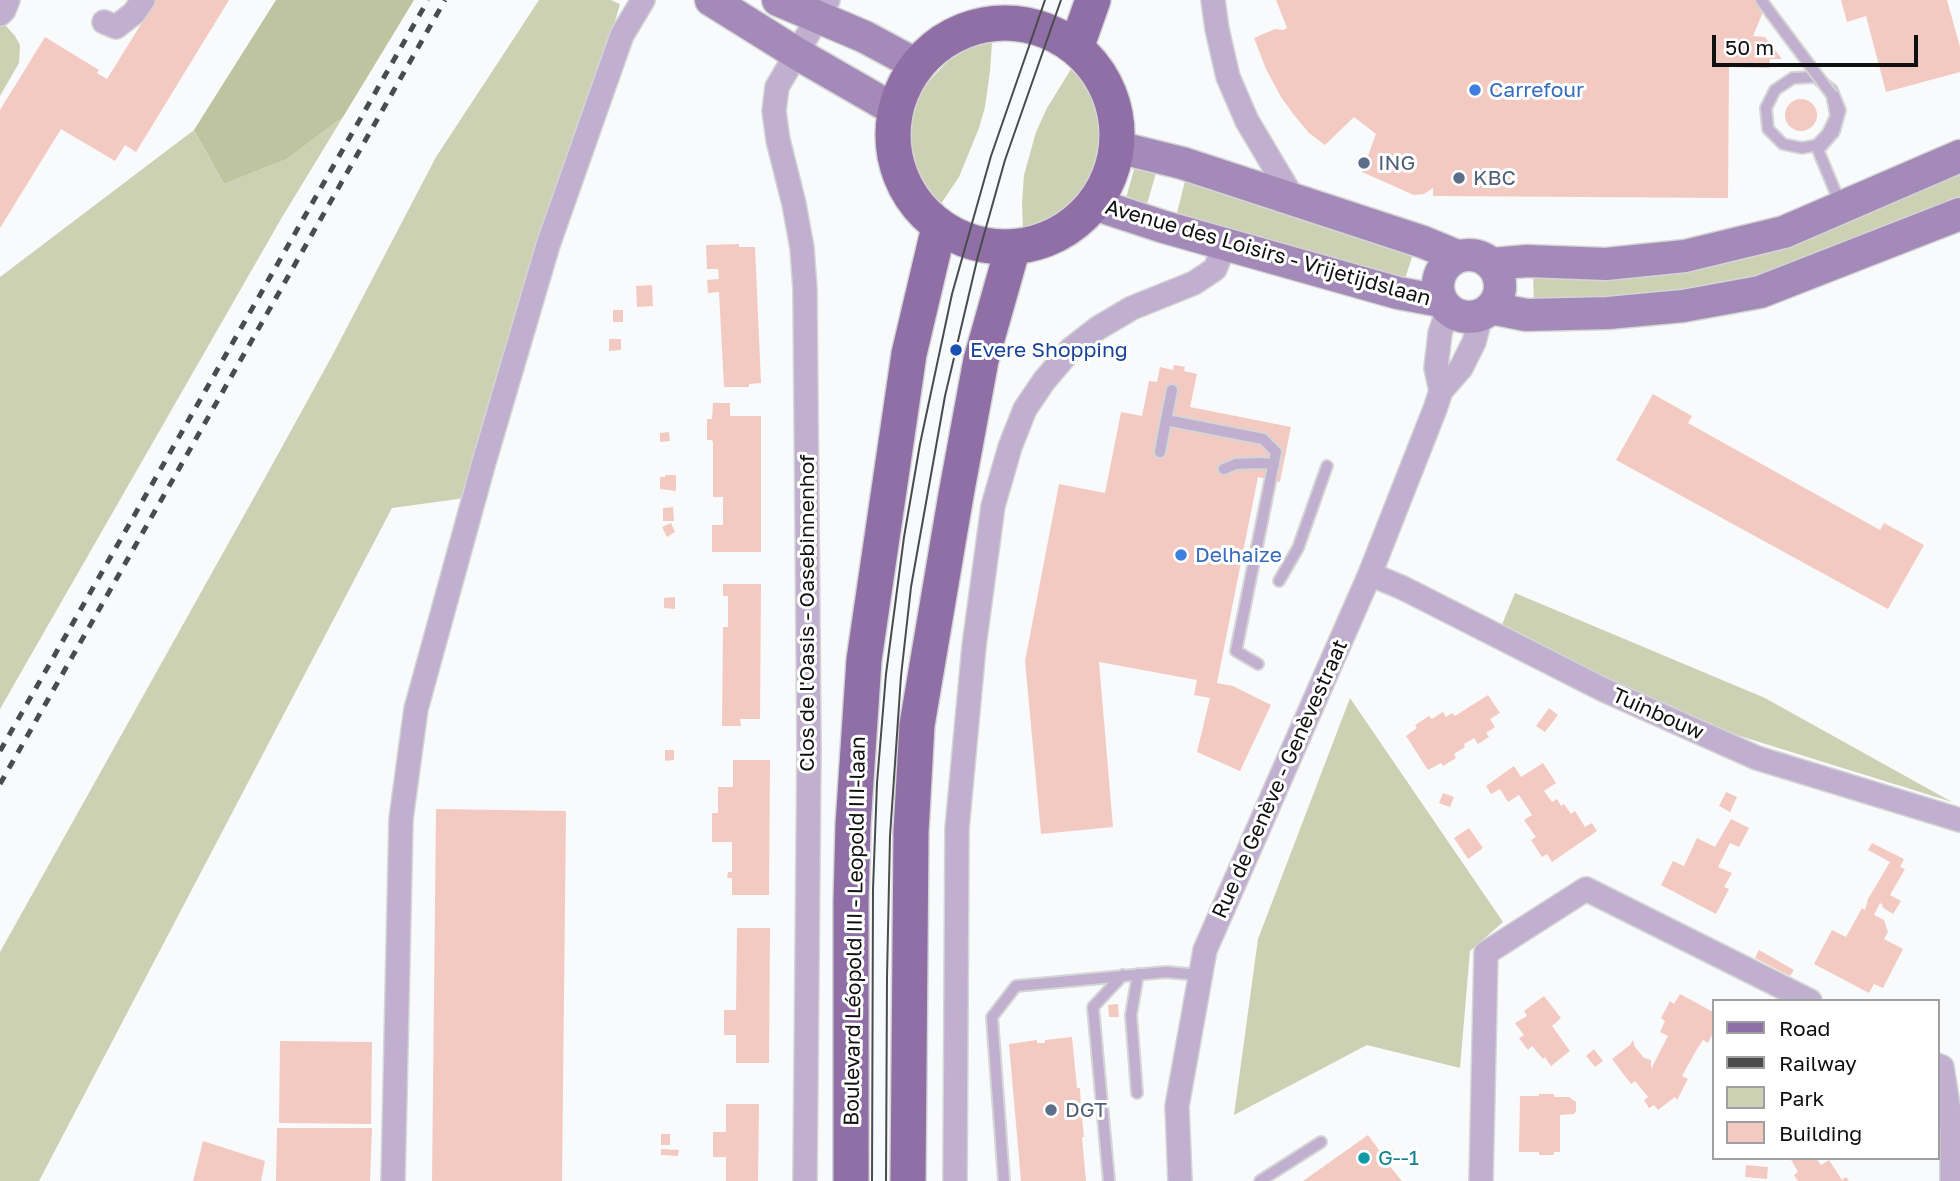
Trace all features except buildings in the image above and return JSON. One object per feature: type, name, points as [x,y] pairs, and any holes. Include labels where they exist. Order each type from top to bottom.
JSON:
[{"type":"main road","points":[[1076,48],[1093,0]]},
{"type":"main road","points":[[1012,11],[1076,48],[1096,68],[1109,92],[1117,119],[1117,147],[1110,177],[1094,204],[1071,226],[1044,241],[1013,247],[989,246],[967,241],[939,227],[915,204],[900,175],[892,143],[895,110],[903,86],[916,65],[935,47],[957,33],[1012,11]]},
{"type":"main road","name":"Boulevard Léopold III - Leopold III-laan","points":[[850,1181],[853,825],[864,660],[909,354],[939,227]]},
{"type":"main road","points":[[908,1181],[911,832],[917,725],[981,360],[1013,247]]},
{"type":"street","points":[[0,13],[8,0]]},
{"type":"street","points":[[104,22],[116,27],[134,13],[143,0]]},
{"type":"street","points":[[393,1181],[401,819],[416,709],[484,462],[548,245],[622,35],[643,0]]},
{"type":"street","points":[[711,0],[796,54],[895,110]]},
{"type":"street","points":[[778,0],[824,9],[865,37],[916,65]]},
{"type":"street","points":[[1213,0],[1216,29],[1228,77],[1247,121],[1294,200]]},
{"type":"street","name":"Clos de l'Oasis - Oasebinnenhof","points":[[805,1181],[809,748],[805,289],[800,237],[774,111],[777,87],[824,9]]},
{"type":"street","points":[[1117,147],[1182,163],[1423,242],[1457,256]]},
{"type":"street","points":[[1492,264],[1535,261],[1606,264],[1685,256],[1784,232],[1960,156]]},
{"type":"street","name":"Avenue des Loisirs - Vrijetijdslaan","points":[[1094,204],[1151,223],[1445,305]]},
{"type":"street","points":[[1486,311],[1526,315],[1608,313],[1683,306],[1760,292],[1960,214]]},
{"type":"street","points":[[955,1181],[957,829],[974,646],[993,506],[1010,447],[1025,408],[1071,349],[1098,328],[1132,308],[1205,276],[1215,269],[1225,244]]},
{"type":"street","points":[[1466,254],[1485,258],[1492,264],[1498,272],[1500,291],[1497,300],[1486,311],[1472,317],[1464,317],[1445,305],[1438,291],[1438,280],[1441,270],[1448,262],[1466,254]]},
{"type":"street","name":"Rue de Genève - Genèvestraat","points":[[1441,391],[1436,368],[1445,305]]},
{"type":"street","name":"Rue de Genève - Genèvestraat","points":[[1180,1181],[1177,1106],[1205,950],[1370,574],[1441,391],[1461,368],[1475,342],[1486,311]]},
{"type":"street","name":"Tuinbouw","points":[[1370,574],[1403,588],[1602,689],[1757,758],[1960,820]]},
{"type":"street","points":[[1481,1181],[1486,954],[1586,888],[1806,999]]},
{"type":"street","points":[[1939,1066],[1942,1067],[1956,1129],[1952,1181]]},
{"type":"lane","points":[[1761,0],[1832,95],[1836,116],[1828,133],[1817,145],[1802,148],[1783,144],[1768,128],[1766,108],[1775,90],[1793,78],[1815,77],[1832,90],[1840,110],[1833,132],[1818,150],[1842,208]]},
{"type":"lane","points":[[1160,452],[1172,390]]},
{"type":"lane","points":[[1166,420],[1263,439],[1276,452],[1237,651],[1258,664]]},
{"type":"lane","points":[[1224,469],[1236,464],[1273,464]]},
{"type":"lane","points":[[1279,581],[1298,548],[1327,466]]},
{"type":"lane","points":[[1004,1181],[992,1017],[1016,986],[1166,972],[1200,975]]},
{"type":"lane","points":[[1137,1093],[1130,1015],[1138,974]]},
{"type":"lane","points":[[1109,1181],[1093,1007],[1123,975]]},
{"type":"lane","points":[[1260,1181],[1321,1142]]},
{"type":"green space","points":[[276,0],[414,0],[343,117],[287,159],[224,184],[194,130]]},
{"type":"green space","points":[[539,0],[611,0],[620,4],[480,496],[392,508],[39,1181],[0,1181],[0,952],[332,356],[436,157]]},
{"type":"green space","points":[[0,24],[6,26],[20,45],[19,63],[0,96]]},
{"type":"green space","points":[[986,42],[992,42],[985,107],[959,177],[940,205],[927,192],[914,163],[910,134],[913,109],[927,83],[949,60]]},
{"type":"green space","points":[[1071,69],[1085,84],[1098,116],[1100,139],[1095,169],[1087,186],[1072,205],[1045,223],[1023,230],[1024,175],[1036,132]]},
{"type":"green space","points":[[343,117],[281,219],[0,709],[0,277],[194,130],[224,184],[287,159]]},
{"type":"green space","points":[[1135,166],[1156,173],[1147,204],[1126,198]]},
{"type":"green space","points":[[1960,167],[1960,205],[1875,239],[1700,295],[1534,305],[1533,271],[1621,273]]},
{"type":"green space","points":[[1185,181],[1414,251],[1404,282],[1177,213]]},
{"type":"green space","points":[[1515,593],[1765,698],[1952,802],[1727,732],[1611,684],[1501,627]]},
{"type":"green space","points":[[1350,698],[1503,922],[1470,951],[1460,1068],[1367,1045],[1234,1115],[1258,939]]},
{"type":"tram line","points":[[872,1181],[873,889],[877,783],[886,674],[904,537],[920,444],[952,294],[991,156],[1045,0]]},
{"type":"tram line","points":[[886,1181],[890,836],[901,676],[911,587],[945,396],[978,256],[1005,160],[1061,0]]},
{"type":"railway","points":[[0,751],[428,0]]},
{"type":"railway","points":[[0,784],[445,0]]},
{"type":"place","name":"Carrefour","points":[[1475,90]]},
{"type":"place","name":"ING","points":[[1364,163]]},
{"type":"place","name":"KBC","points":[[1459,178]]},
{"type":"place","name":"Evere Shopping","points":[[956,350]]},
{"type":"place","name":"Delhaize","points":[[1181,555]]},
{"type":"place","name":"DGT","points":[[1051,1110]]},
{"type":"place","name":"G--1","points":[[1364,1158]]}]
